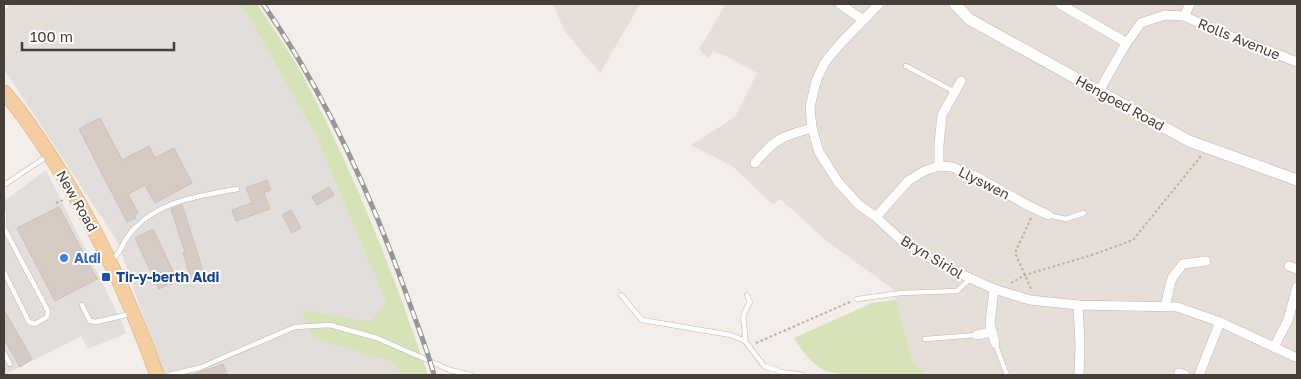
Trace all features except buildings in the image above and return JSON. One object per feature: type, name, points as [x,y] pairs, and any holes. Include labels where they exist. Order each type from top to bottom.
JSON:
[{"type":"main road","name":"New Road","points":[[4,92],[50,154],[84,210],[111,262],[134,313],[157,375]]},
{"type":"street","points":[[840,4],[863,20]]},
{"type":"street","name":"Bryn Siriol","points":[[879,4],[825,62],[816,81],[810,107],[812,128],[819,152],[838,182],[859,205],[876,217],[902,241],[943,266],[996,290],[1036,300],[1078,305],[1177,307],[1220,322],[1295,357]]},
{"type":"street","name":"Hengoed Road","points":[[955,4],[969,19],[1188,141],[1297,180]]},
{"type":"street","points":[[1060,4],[1127,43]]},
{"type":"street","points":[[1184,16],[1190,4]]},
{"type":"street","name":"Rolls Avenue","points":[[1099,91],[1141,23],[1165,16],[1184,16],[1217,32],[1297,62]]},
{"type":"street","points":[[939,166],[938,144],[942,115],[961,81]]},
{"type":"street","points":[[755,163],[767,148],[776,141],[786,135],[812,128]]},
{"type":"street","name":"Llyswen","points":[[876,217],[908,182],[924,171],[939,166],[952,167],[977,177],[1048,215]]},
{"type":"street","points":[[1164,306],[1172,278],[1183,264],[1206,261]]},
{"type":"street","points":[[1274,347],[1288,320],[1297,287]]},
{"type":"street","points":[[995,343],[990,324],[996,290]]},
{"type":"street","points":[[1078,305],[1080,344],[1078,375]]},
{"type":"street","points":[[1199,375],[1220,322]]},
{"type":"street","points":[[977,335],[991,332]]},
{"type":"lane","points":[[906,66],[955,92]]},
{"type":"lane","points":[[4,185],[50,154]]},
{"type":"lane","points":[[111,262],[120,253],[126,238],[133,230],[157,210],[194,196],[237,189]]},
{"type":"lane","points":[[4,211],[4,228],[48,311],[47,317],[35,324],[29,322],[4,272]]},
{"type":"lane","points":[[1048,215],[1066,220],[1084,213]]},
{"type":"lane","points":[[857,299],[901,293],[957,291],[970,279]]},
{"type":"lane","points":[[621,295],[642,320],[731,334],[745,340]]},
{"type":"lane","points":[[748,295],[750,302],[743,317],[745,340],[749,346],[764,366],[782,372],[802,375]]},
{"type":"lane","points":[[82,305],[90,320],[96,322],[134,313]]},
{"type":"lane","points":[[169,375],[199,368],[295,327],[330,325],[377,338],[450,370],[471,375]]},
{"type":"lane","points":[[925,339],[977,335]]},
{"type":"lane","points":[[995,343],[1008,375]]},
{"type":"lane","points":[[4,353],[10,364]]},
{"type":"path","points":[[996,290],[1025,275],[1095,254],[1133,240],[1202,155]]},
{"type":"path","points":[[56,203],[66,199]]},
{"type":"path","points":[[1035,209],[1015,253],[1036,300]]},
{"type":"path","points":[[749,346],[857,299]]},
{"type":"shaded area","points":[[4,4],[76,4],[4,56]]},
{"type":"shaded area","points":[[76,4],[240,4],[315,134],[386,302],[412,375],[164,375],[117,241],[4,69],[4,56]]},
{"type":"shaded area","points":[[553,4],[640,4],[600,73],[564,30]]},
{"type":"shaded area","points":[[726,4],[1297,4],[1297,375],[927,375],[913,363],[893,289],[828,242],[780,199],[773,205],[732,166],[691,145],[735,117],[757,73],[724,55],[713,52],[708,58],[699,49]]},
{"type":"shaded area","points":[[46,170],[127,333],[88,349],[81,336],[4,375],[4,201]]},
{"type":"green space","points":[[240,4],[257,4],[297,65],[321,110],[371,222],[401,298],[428,375],[402,375],[393,362],[313,338],[301,310],[371,322],[386,302],[315,134]]},
{"type":"green space","points":[[896,300],[913,363],[927,375],[889,376],[830,372],[814,363],[794,338],[872,303]]},
{"type":"railway","points":[[263,4],[307,73],[345,145],[393,258],[434,375]]},
{"type":"place","name":"Aldi","points":[[64,258]]},
{"type":"place","name":"Tir-y-berth Aldi","points":[[106,277]]}]
